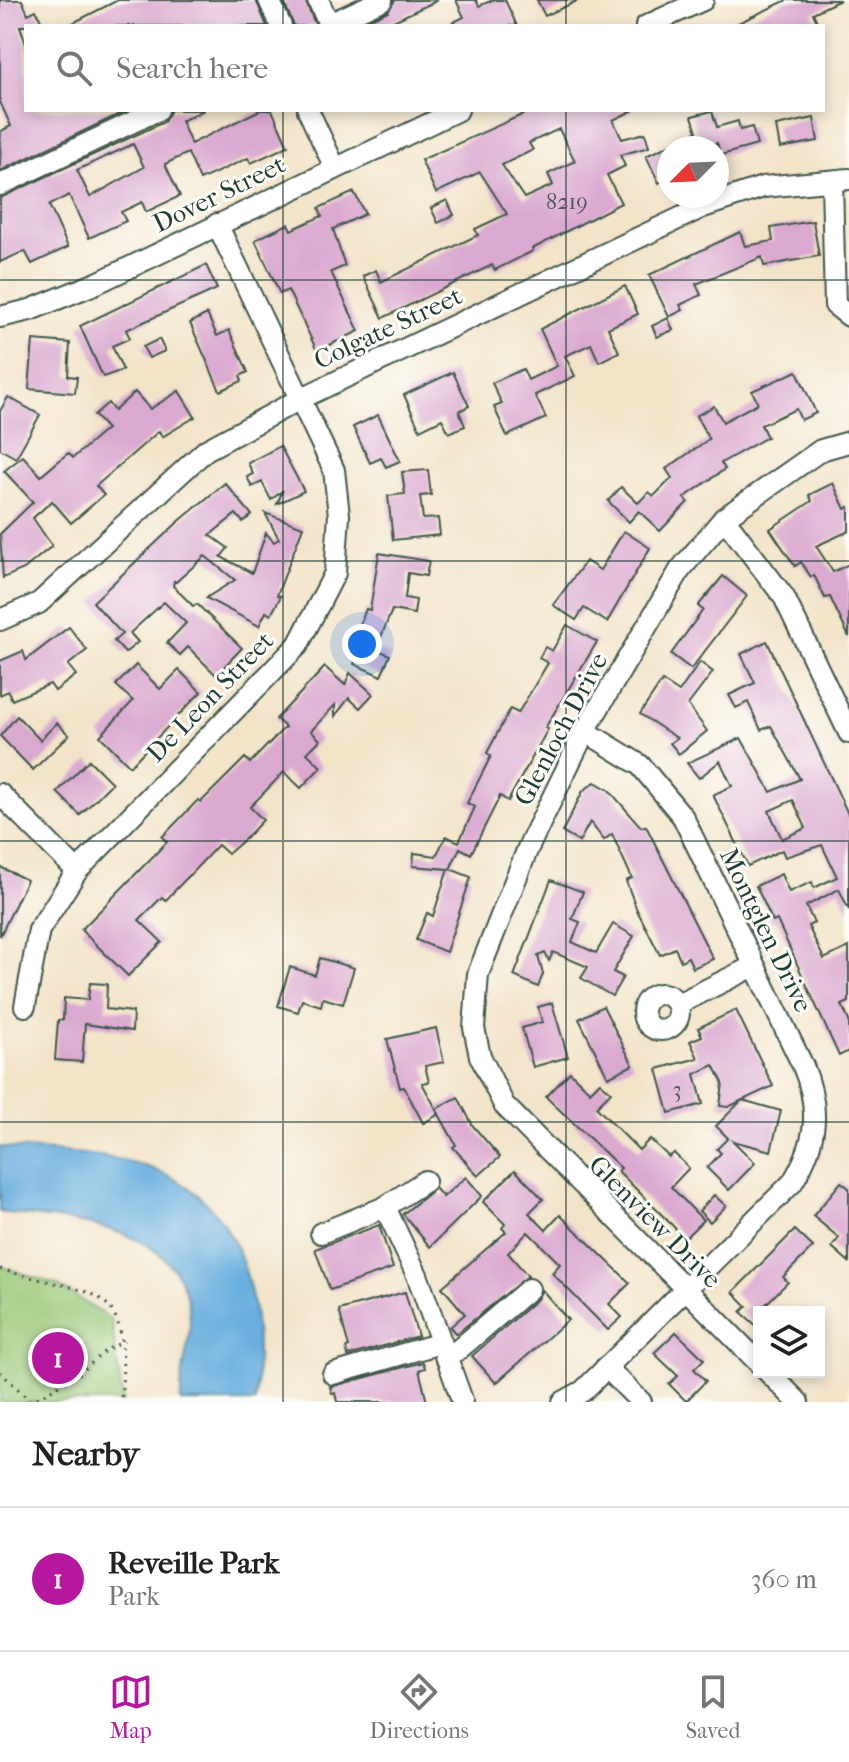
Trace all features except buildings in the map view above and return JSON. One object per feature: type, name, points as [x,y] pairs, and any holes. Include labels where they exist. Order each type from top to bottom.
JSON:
[{"type":"street","points":[[269,0],[280,24]]},
{"type":"street","points":[[318,0],[329,24],[382,0]]},
{"type":"street","points":[[650,24],[703,0]]},
{"type":"street","points":[[0,185],[154,112]]},
{"type":"street","points":[[309,112],[335,168]]},
{"type":"street","name":"Dover Street","points":[[0,317],[30,310],[97,283],[454,112]]},
{"type":"street","points":[[840,180],[835,305],[849,316]]},
{"type":"street","name":"Colgate Street","points":[[0,620],[39,603],[206,450],[302,398],[703,207],[763,187],[840,180]]},
{"type":"street","name":"De Leon Street","points":[[25,1006],[39,930],[77,871],[298,645],[335,573],[339,515],[334,470],[217,224]]},
{"type":"street","name":"Glenloch Drive","points":[[515,1119],[490,1081],[480,1056],[474,1028],[478,974],[528,848],[585,731],[680,570],[724,518],[821,450],[849,442]]},
{"type":"street","points":[[724,518],[784,597],[849,733]]},
{"type":"street","name":"Montglen Drive","points":[[563,1402],[583,1391],[792,1183],[813,1141],[813,1090],[683,817],[640,765],[585,731]]},
{"type":"street","points":[[0,794],[77,871]]},
{"type":"street","points":[[678,1004],[754,966]]},
{"type":"street","name":"Glenview Drive","points":[[515,1119],[753,1357]]},
{"type":"street","points":[[321,1233],[385,1207],[425,1181]]},
{"type":"street","points":[[385,1207],[417,1275],[443,1350],[465,1401]]},
{"type":"street","points":[[333,1374],[468,1343],[529,1289]]},
{"type":"street","points":[[606,1367],[641,1402]]},
{"type":"street","points":[[774,1378],[798,1402]]},
{"type":"path","points":[[0,1269],[61,1283],[100,1297],[120,1322],[124,1341],[121,1402]]},
{"type":"path","points":[[0,1372],[31,1402],[79,1374],[106,1350],[124,1341]]},
{"type":"green space","points":[[0,1266],[57,1285],[111,1319],[123,1402],[0,1402]]},
{"type":"water","points":[[0,1147],[84,1154],[134,1163],[172,1178],[202,1199],[224,1225],[240,1256],[250,1291],[256,1327],[255,1402],[181,1402],[190,1323],[185,1290],[170,1265],[149,1247],[122,1234],[92,1225],[0,1212]]},
{"type":"place","name":"Reveille Park","points":[[58,1358]]}]
